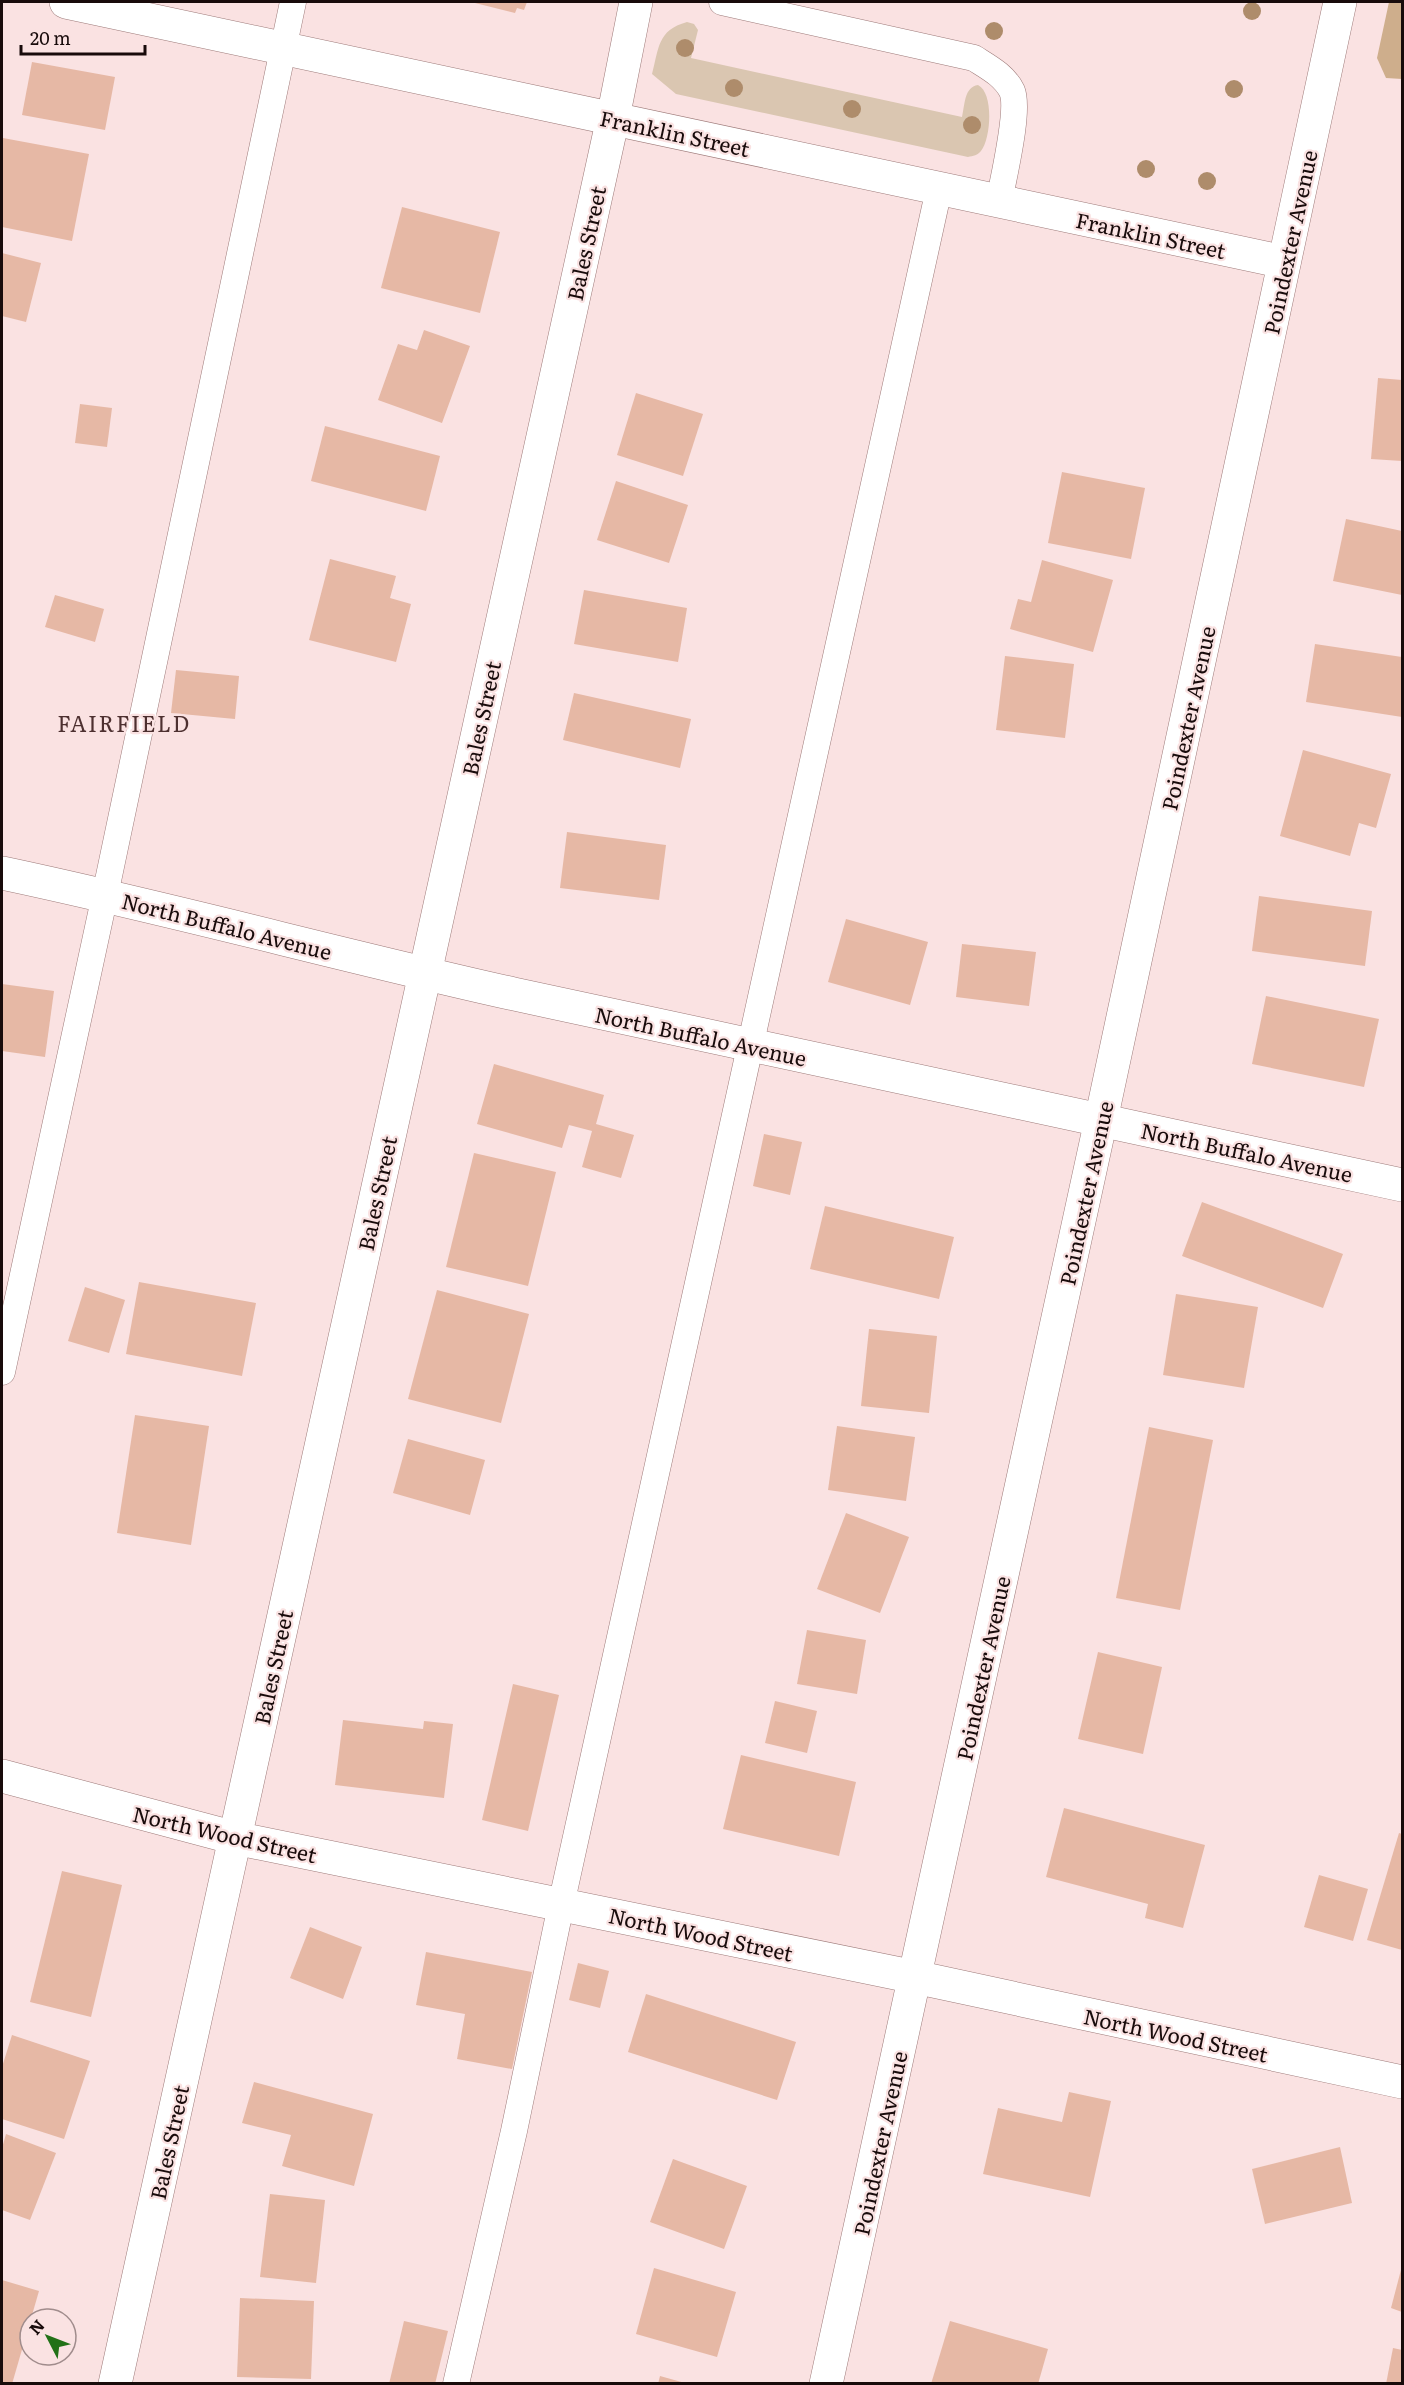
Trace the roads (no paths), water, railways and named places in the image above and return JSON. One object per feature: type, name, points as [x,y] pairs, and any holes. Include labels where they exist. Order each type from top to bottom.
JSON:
[{"type":"street","name":"Franklin Street","points":[[66,2],[282,46],[1284,262]]},
{"type":"street","name":"Bales Street","points":[[115,2384],[613,118],[636,2]]},
{"type":"street","name":"Poindexter Avenue","points":[[826,2384],[1101,1120],[1340,2]]},
{"type":"street","name":"North Buffalo Avenue","points":[[2,873],[105,895],[424,974],[750,1047],[1402,1185]]},
{"type":"street","name":"North Wood Street","points":[[2,1776],[235,1838],[915,1977],[1402,2082]]},
{"type":"lane","points":[[2,1372],[293,2]]},
{"type":"lane","points":[[722,2],[974,58],[996,71],[1012,92],[1014,117],[999,202]]},
{"type":"lane","points":[[456,2384],[514,2131],[561,1905],[939,189]]},
{"type":"district","name":"FAIRFIELD","points":[[124,722]]}]
